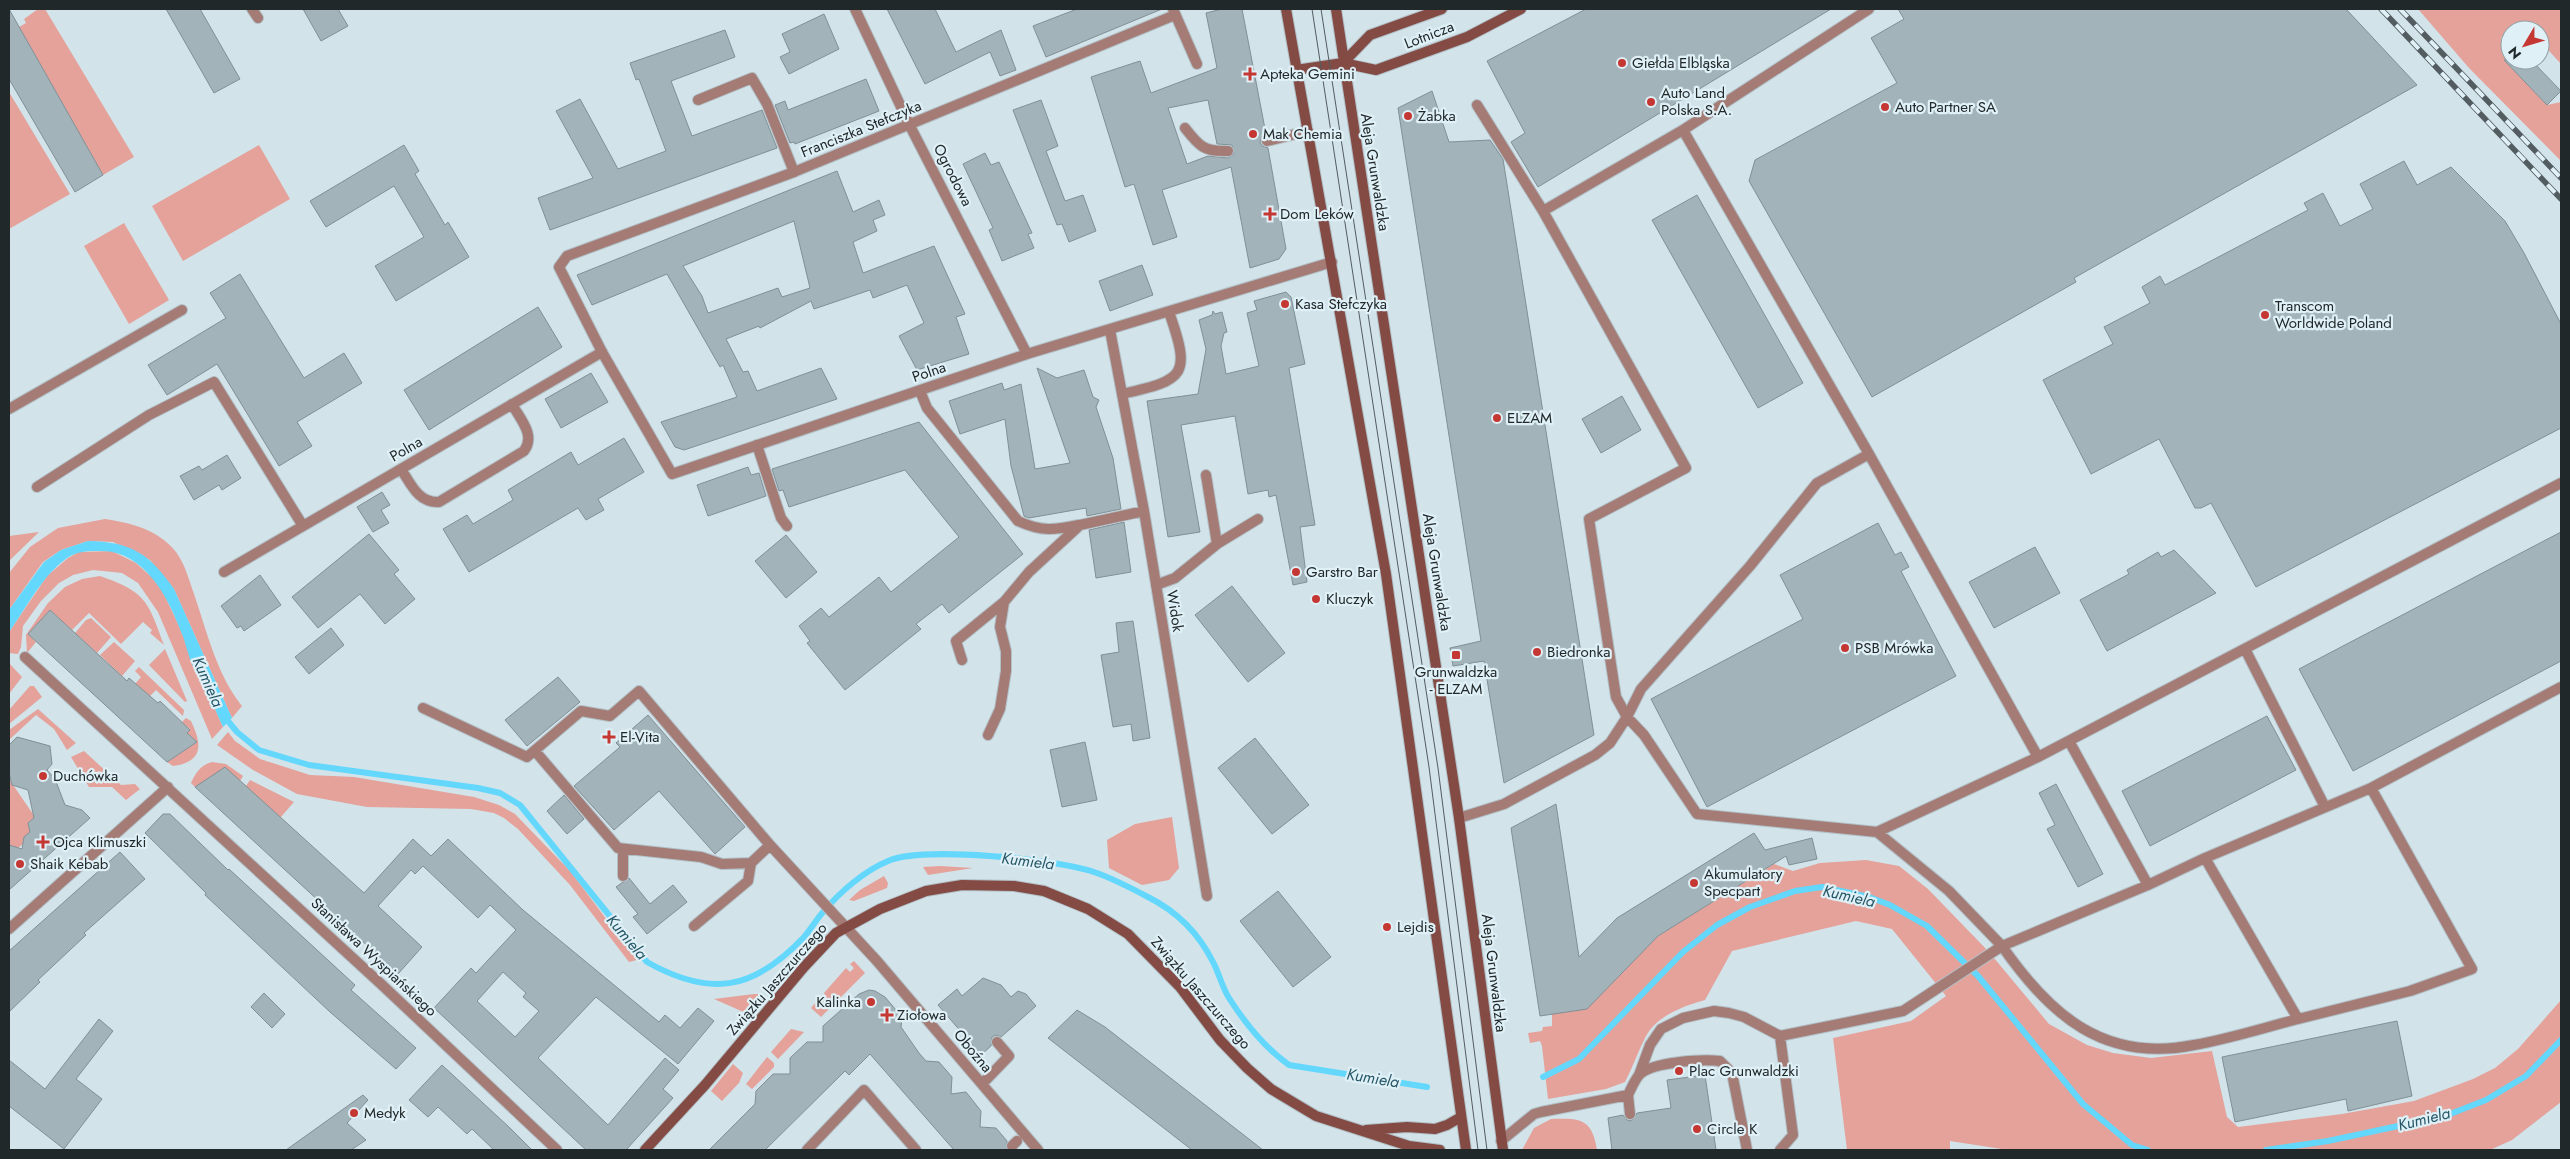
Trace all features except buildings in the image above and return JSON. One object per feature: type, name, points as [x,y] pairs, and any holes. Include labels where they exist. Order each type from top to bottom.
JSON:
[{"type":"main road","points":[[1286,9],[1386,574],[1466,1150]]},
{"type":"main road","name":"Aleja Grunwaldzka","points":[[1336,9],[1460,818],[1502,1146]]},
{"type":"main road","name":"Lotnicza","points":[[1343,62],[1370,35],[1442,9]]},
{"type":"main road","name":"Lotnicza","points":[[1296,70],[1343,62],[1376,70],[1467,37],[1521,9]]},
{"type":"main road","name":"Związku Jaszczurczego","points":[[645,1150],[705,1085],[804,967],[846,926],[880,909],[926,891],[962,885],[1014,886],[1044,891],[1088,909],[1128,934],[1180,988],[1220,1040],[1246,1068],[1271,1089],[1316,1116],[1409,1146],[1440,1150]]},
{"type":"main road","name":"Związku Jaszczurczego","points":[[1359,1131],[1408,1127],[1434,1129],[1447,1125],[1461,1117]]},
{"type":"street","points":[[252,9],[258,18]]},
{"type":"street","name":"Ogrodowa","points":[[855,9],[910,126],[1027,354]]},
{"type":"street","points":[[1542,211],[1683,130],[1869,9]]},
{"type":"street","points":[[1174,12],[1197,64]]},
{"type":"street","name":"Franciszka Stefczyka","points":[[559,267],[562,261],[573,253],[794,172],[910,126],[1174,12]]},
{"type":"street","points":[[698,100],[752,78],[767,104],[794,172]]},
{"type":"street","points":[[1477,105],[1542,211],[1686,468],[1589,519],[1616,697],[1627,718],[1644,735],[1697,814],[1877,832],[2070,741],[2561,483]]},
{"type":"street","points":[[1185,128],[1199,145],[1213,152],[1228,151]]},
{"type":"street","points":[[1683,130],[1869,454],[2038,757]]},
{"type":"street","points":[[1267,141],[1308,131]]},
{"type":"street","name":"Polna","points":[[559,267],[602,352],[672,474],[1027,354],[1332,262]]},
{"type":"street","points":[[9,409],[182,310]]},
{"type":"street","points":[[1122,394],[1162,385],[1177,374],[1181,365],[1179,343],[1169,312]]},
{"type":"street","name":"Widok","points":[[1110,330],[1144,511],[1207,896]]},
{"type":"street","name":"Polna","points":[[224,572],[602,352]]},
{"type":"street","points":[[37,487],[148,415],[214,382],[303,526]]},
{"type":"street","points":[[920,391],[927,408],[1018,521],[1037,529],[1047,530],[1144,511]]},
{"type":"street","points":[[401,468],[420,497],[432,502],[439,502],[524,451],[528,446],[529,434],[512,404]]},
{"type":"street","points":[[757,446],[781,518],[787,526]]},
{"type":"street","points":[[1460,818],[1504,804],[1596,755],[1610,743],[1627,718],[1641,689],[1750,566],[1816,483],[1869,454]]},
{"type":"street","points":[[1206,475],[1217,544]]},
{"type":"street","points":[[1156,585],[1175,578],[1217,544],[1258,519]]},
{"type":"street","points":[[962,660],[956,641],[1004,602],[1029,572],[1080,525]]},
{"type":"street","points":[[988,735],[1000,709],[1006,671],[1006,651],[1000,627],[1004,602]]},
{"type":"street","points":[[2245,649],[2325,807]]},
{"type":"street","name":"Stanisława Wyspiańskiego","points":[[25,657],[168,787],[557,1150]]},
{"type":"street","points":[[1630,1114],[1628,1095],[1639,1075],[1650,1045],[1661,1029],[1683,1018],[1714,1011],[1729,1013],[1744,1017],[1780,1036],[1903,1011],[1953,980],[1989,952],[2372,788],[2561,687]]},
{"type":"street","name":"Oboźna","points":[[535,751],[582,711],[610,716],[639,691],[770,845],[846,926],[1038,1150]]},
{"type":"street","points":[[423,708],[527,758],[535,751],[618,848],[701,857],[722,864],[751,863]]},
{"type":"street","points":[[2070,741],[2148,885]]},
{"type":"street","points":[[9,929],[168,787]]},
{"type":"street","points":[[1877,832],[1949,891],[2002,946],[2019,971],[2048,1005],[2084,1031],[2115,1044],[2146,1048],[2193,1046],[2410,991],[2472,969],[2372,788]]},
{"type":"street","points":[[694,926],[748,881],[751,863],[770,845]]},
{"type":"street","points":[[623,849],[623,876]]},
{"type":"street","points":[[2206,858],[2298,1019]]},
{"type":"street","points":[[1780,1036],[1793,1135],[1780,1150]]},
{"type":"street","points":[[982,1084],[1009,1056],[997,1042]]},
{"type":"street","points":[[1639,1075],[1663,1065],[1709,1060],[1720,1061],[1732,1073],[1747,1150]]},
{"type":"street","points":[[808,1150],[864,1090],[916,1150]]},
{"type":"street","points":[[1502,1146],[1534,1114],[1628,1095]]},
{"type":"shaded area","points":[[38,9],[45,9],[134,157],[103,175],[19,27],[26,23],[24,19]]},
{"type":"shaded area","points":[[2418,9],[2561,9],[2561,64],[2550,52],[2550,20],[2500,20],[2500,70],[2514,70],[2547,105],[2561,102],[2561,161],[2469,68]]},
{"type":"shaded area","points":[[9,92],[70,194],[9,229]]},
{"type":"shaded area","points":[[259,145],[290,199],[183,261],[152,206]]},
{"type":"shaded area","points":[[124,223],[169,300],[129,324],[84,246]]},
{"type":"shaded area","points":[[105,519],[135,525],[153,533],[162,538],[176,552],[186,572],[219,667],[233,694],[242,706],[232,718],[174,589],[150,560],[113,542],[88,541],[61,550],[43,562],[9,610],[9,573],[30,547],[58,528]]},
{"type":"shaded area","points":[[39,532],[9,561],[9,536]]},
{"type":"shaded area","points":[[112,551],[136,563],[156,581],[163,592],[182,632],[194,668],[201,677],[223,727],[212,739],[158,612],[138,583],[122,573],[93,570],[73,575],[59,583],[41,601],[23,626],[21,647],[18,654],[9,653],[9,632],[47,576],[68,558],[79,552]]},
{"type":"shaded area","points":[[100,576],[127,587],[143,600],[154,618],[164,645],[150,633],[152,630],[143,622],[121,644],[89,613],[72,630],[50,610],[28,634],[36,642],[27,653],[26,635],[48,603],[65,587],[82,579]]},
{"type":"shaded area","points":[[91,618],[111,637],[97,653],[75,633],[86,620]]},
{"type":"shaded area","points":[[114,642],[135,661],[122,676],[100,655]]},
{"type":"shaded area","points":[[165,649],[187,701],[185,702],[149,665]]},
{"type":"shaded area","points":[[9,663],[22,677],[9,694]]},
{"type":"shaded area","points":[[139,667],[184,710],[183,716],[156,690],[150,696],[135,684],[141,677],[135,671]]},
{"type":"shaded area","points":[[30,686],[34,686],[42,697],[9,724],[9,710]]},
{"type":"shaded area","points":[[38,709],[76,743],[67,750],[54,729],[36,715],[9,740],[9,730]]},
{"type":"shaded area","points":[[186,718],[191,721],[195,729],[198,744],[198,751],[190,761],[173,766],[167,762],[197,742],[187,733],[190,729],[182,722]]},
{"type":"shaded area","points":[[228,732],[235,741],[260,759],[310,775],[354,777],[474,797],[499,805],[515,814],[571,872],[637,960],[629,962],[570,885],[518,829],[504,818],[494,813],[471,809],[367,807],[297,794],[253,770],[217,745]]},
{"type":"shaded area","points":[[84,751],[121,785],[135,784],[140,789],[126,800],[112,787],[89,787],[71,757]]},
{"type":"shaded area","points":[[212,762],[226,764],[243,776],[240,781],[195,787],[191,783],[197,772]]},
{"type":"shaded area","points":[[9,779],[35,817],[28,823],[30,832],[24,837],[23,844],[18,848],[13,847],[9,851]]},
{"type":"shaded area","points":[[250,780],[294,802],[280,818],[246,786]]},
{"type":"shaded area","points":[[1172,817],[1179,868],[1169,880],[1142,885],[1109,868],[1107,840],[1135,824]]},
{"type":"shaded area","points":[[1866,860],[1899,866],[1928,889],[1989,952],[2049,1024],[2087,1045],[2113,1053],[2151,1058],[2212,1051],[2227,1117],[2238,1127],[2342,1114],[2414,1101],[2473,1079],[2495,1068],[2518,1049],[2561,1000],[2561,1102],[2512,1140],[2490,1150],[2008,1150],[1950,1141],[1950,1150],[1847,1150],[1833,1038],[1911,1021],[1946,996],[1892,929],[1856,921],[1732,951],[1705,1000],[1672,1012],[1657,1022],[1651,1029],[1625,1082],[1606,1089],[1548,1099],[1542,1046],[1540,1041],[1530,1043],[1528,1033],[1542,1031],[1543,1027],[1552,1026],[1552,1014],[1653,939],[1774,864],[1793,871],[1820,863]]},
{"type":"shaded area","points":[[923,867],[973,868],[928,875]]},
{"type":"shaded area","points":[[884,876],[888,883],[887,888],[854,901],[849,900],[860,890]]},
{"type":"shaded area","points":[[854,961],[865,973],[821,1017],[811,1008],[822,995],[825,995],[824,993],[846,968],[850,972],[854,968],[850,964]]},
{"type":"shaded area","points":[[761,994],[762,996],[748,1014],[714,999]]},
{"type":"shaded area","points":[[791,1029],[804,1032],[778,1059],[771,1052]]},
{"type":"shaded area","points":[[767,1057],[774,1063],[774,1067],[752,1089],[746,1084]]},
{"type":"shaded area","points":[[733,1064],[743,1073],[739,1083],[722,1101],[711,1091]]},
{"type":"shaded area","points":[[1551,1119],[1570,1119],[1583,1122],[1592,1132],[1597,1150],[1522,1150],[1534,1128]]},
{"type":"water","points":[[88,541],[116,544],[138,552],[156,566],[174,589],[232,718],[223,727],[202,678],[191,662],[177,620],[170,606],[153,579],[130,558],[116,553],[87,551],[67,558],[42,583],[9,632],[9,610],[44,562],[61,550]]},
{"type":"waterway","name":"Kumiela","points":[[223,715],[237,732],[259,750],[309,765],[478,788],[500,793],[520,805],[647,962],[691,981],[712,984],[731,983],[749,978],[767,968],[786,955],[804,937],[837,897],[861,876],[888,861],[905,857],[958,854],[1051,863],[1076,867],[1108,877],[1158,903],[1177,916],[1201,942],[1215,966],[1227,994],[1242,1017],[1264,1043],[1289,1065],[1427,1087]]},
{"type":"waterway","name":"Kumiela","points":[[1543,1077],[1579,1059],[1683,952],[1717,925],[1750,907],[1795,891],[1822,887],[1869,897],[1890,905],[1927,926],[1978,976],[2083,1104],[2132,1145],[2148,1150]]},
{"type":"waterway","name":"Kumiela","points":[[2266,1150],[2328,1141],[2445,1116],[2486,1100],[2526,1076],[2561,1040]]},
{"type":"tram line","points":[[1312,9],[1429,767],[1478,1150]]},
{"type":"tram line","points":[[1321,9],[1438,768],[1487,1150]]},
{"type":"railway","points":[[2381,9],[2561,199]]},
{"type":"railway","points":[[2400,9],[2561,178]]},
{"type":"place","name":"Giełda Elbląska","points":[[1622,63]]},
{"type":"place","name":"Apteka Gemini","points":[[1250,74]]},
{"type":"place","name":"Auto Land Polska S.A.","points":[[1651,102]]},
{"type":"place","name":"Auto Partner SA","points":[[1885,107]]},
{"type":"place","name":"Żabka","points":[[1408,116]]},
{"type":"place","name":"Mak Chemia","points":[[1253,134]]},
{"type":"place","name":"Dom Leków","points":[[1270,214]]},
{"type":"place","name":"Kasa Stefczyka","points":[[1285,304]]},
{"type":"place","name":"Transcom Worldwide Poland","points":[[2265,315]]},
{"type":"place","name":"ELZAM","points":[[1497,418]]},
{"type":"place","name":"Garstro Bar","points":[[1296,572]]},
{"type":"place","name":"Kluczyk","points":[[1316,599]]},
{"type":"place","name":"PSB Mrówka","points":[[1845,648]]},
{"type":"place","name":"Biedronka","points":[[1537,652]]},
{"type":"place","name":"Grunwaldzka - ELZAM","points":[[1456,655]]},
{"type":"place","name":"El-Vita","points":[[609,737]]},
{"type":"place","name":"Duchówka","points":[[43,776]]},
{"type":"place","name":"Ojca Klimuszki","points":[[43,842]]},
{"type":"place","name":"Shaik Kebab","points":[[20,864]]},
{"type":"place","name":"Akumulatory Specpart","points":[[1694,883]]},
{"type":"place","name":"Lejdis","points":[[1387,927]]},
{"type":"place","name":"Kalinka","points":[[871,1002]]},
{"type":"place","name":"Ziołowa","points":[[887,1015]]},
{"type":"place","name":"Plac Grunwaldzki","points":[[1679,1071]]},
{"type":"place","name":"Medyk","points":[[354,1113]]},
{"type":"place","name":"Circle K","points":[[1697,1129]]}]
